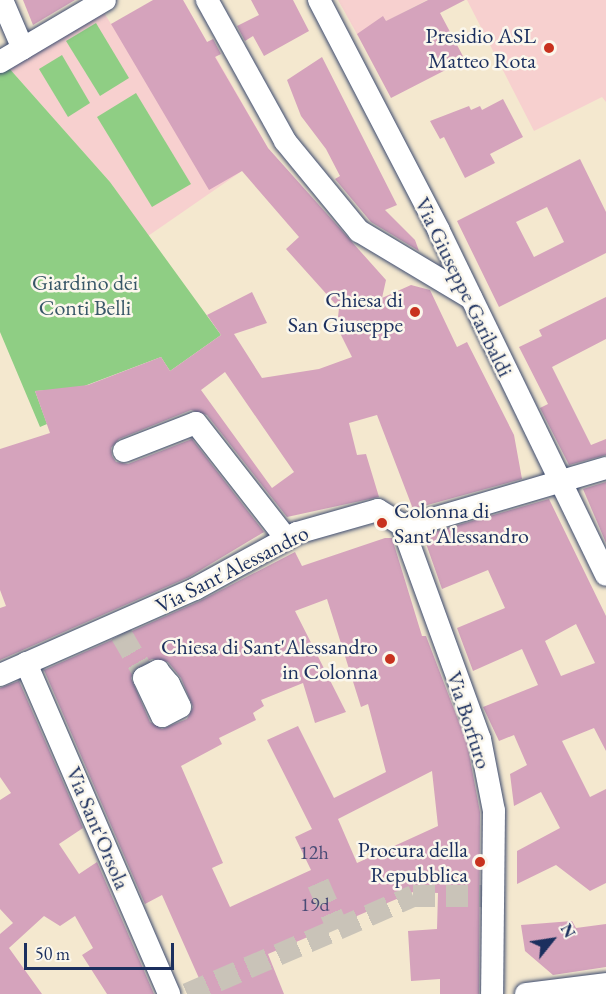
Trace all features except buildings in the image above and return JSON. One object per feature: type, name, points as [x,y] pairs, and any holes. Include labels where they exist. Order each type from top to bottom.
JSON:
[{"type":"street","points":[[2,0],[23,49]]},
{"type":"street","points":[[0,62],[105,0]]},
{"type":"street","points":[[207,0],[285,141],[359,231],[471,298]]},
{"type":"street","name":"Via Giuseppe Garibaldi","points":[[320,1],[471,298],[558,481],[606,575]]},
{"type":"street","points":[[124,451],[196,423],[285,537]]},
{"type":"street","points":[[402,525],[606,468]]},
{"type":"street","name":"Via Sant'Alessandro","points":[[0,675],[26,663],[118,630],[238,567],[285,537],[368,511],[378,510],[402,525]]},
{"type":"street","name":"Via Borfuro","points":[[402,525],[480,739],[494,811],[500,993]]},
{"type":"street","name":"Via Sant'Orsola","points":[[26,663],[169,994]]},
{"type":"street","points":[[526,994],[606,984]]},
{"type":"shaded area","points":[[183,0],[268,148],[242,171],[148,236],[110,182],[8,67],[103,11],[111,24]]},
{"type":"shaded area","name":"Presidio ASL Matteo Rota","points":[[338,0],[427,0],[358,36]]},
{"type":"shaded area","name":"Presidio ASL Matteo Rota","points":[[467,0],[606,0],[606,102],[602,97],[534,131]]},
{"type":"green space","points":[[96,23],[129,78],[100,96],[66,41]]},
{"type":"green space","points":[[62,55],[90,103],[68,117],[39,69]]},
{"type":"green space","name":"Giardino dei Conti Belli","points":[[8,67],[110,182],[221,335],[170,371],[161,357],[79,388],[35,391],[47,424],[40,427],[0,332],[0,71]]},
{"type":"green space","points":[[136,93],[191,184],[152,207],[97,117]]},
{"type":"tunnel","points":[[121,634],[146,677]]},
{"type":"tunnel","points":[[318,883],[338,929],[413,896],[492,896]]},
{"type":"tunnel","points":[[187,994],[338,929]]},
{"type":"place","name":"Presidio ASL Matteo Rota","points":[[549,48]]},
{"type":"place","name":"Chiesa di San Giuseppe","points":[[415,312]]},
{"type":"place","name":"Colonna di Sant'Alessandro","points":[[382,523]]},
{"type":"place","name":"Chiesa di Sant'Alessandro in Colonna","points":[[390,659]]},
{"type":"place","name":"Procura della Repubblica","points":[[480,862]]}]
